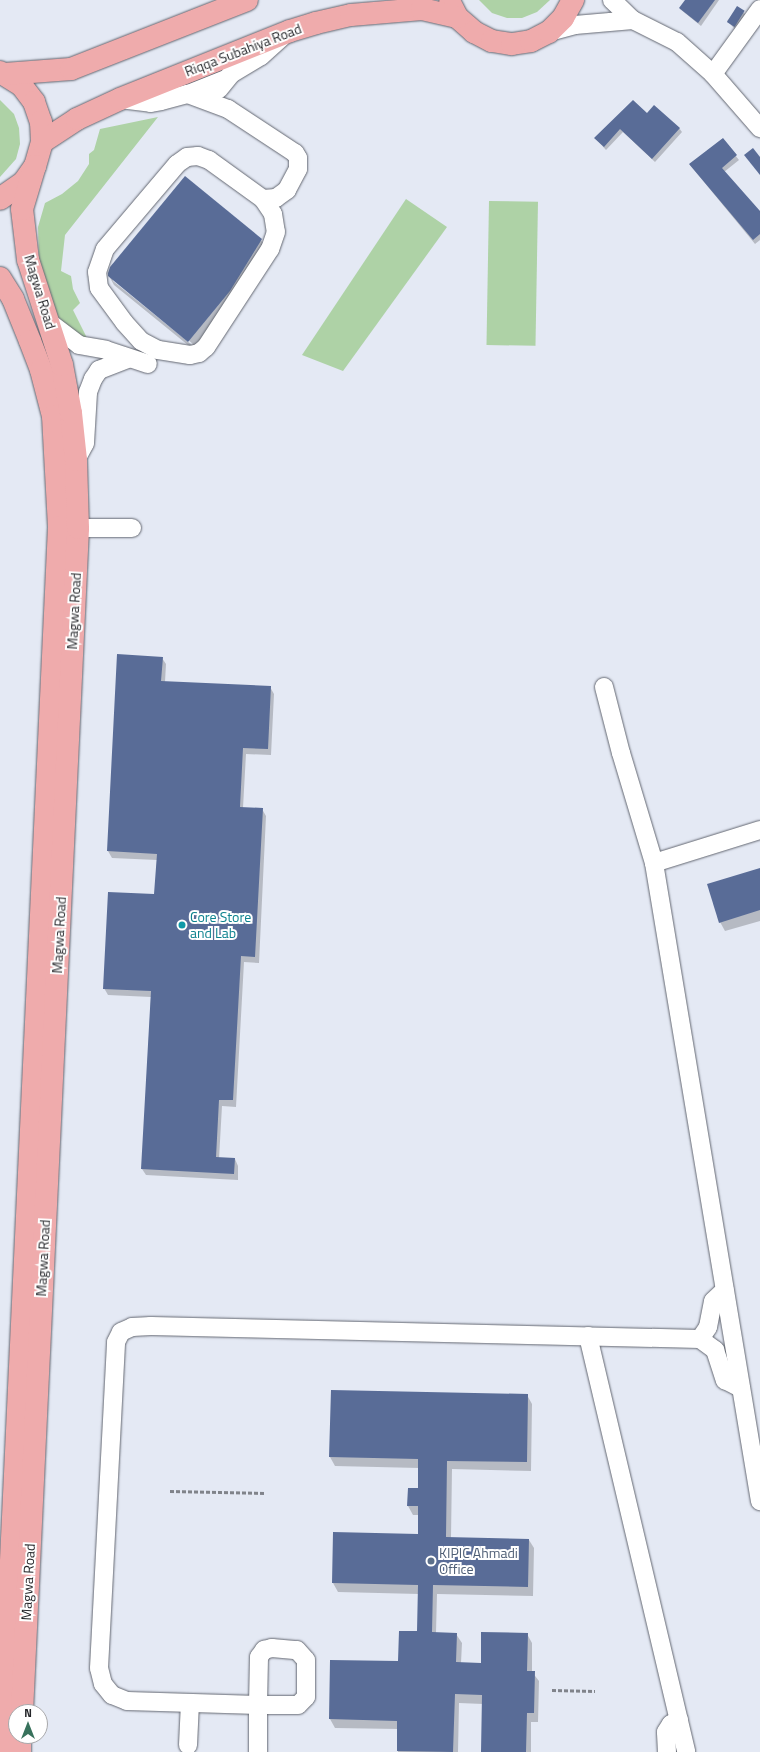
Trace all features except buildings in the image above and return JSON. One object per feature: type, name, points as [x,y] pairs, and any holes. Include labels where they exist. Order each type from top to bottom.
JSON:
[{"type":"main road","points":[[2,73],[71,69],[247,0]]},
{"type":"main road","points":[[453,8],[474,32],[492,41],[512,44],[531,41],[549,32],[563,18],[573,0]]},
{"type":"main road","name":"Riqqa Subahiya Road","points":[[42,142],[77,119],[120,99],[290,31],[351,15],[453,8]]},
{"type":"main road","name":"Magwa Road","points":[[2,73],[22,86],[34,102],[41,122],[42,142],[22,209],[28,260],[50,323],[62,365],[70,406],[76,460],[78,528],[22,1704]]},
{"type":"main road","points":[[0,199],[24,182],[35,166]]},
{"type":"main road","name":"Magwa Road","points":[[0,278],[12,299],[30,341],[41,370],[53,416],[59,527],[2,1752]]},
{"type":"street","points":[[612,0],[633,20],[676,42],[713,74],[760,128]]},
{"type":"street","points":[[713,74],[760,9]]},
{"type":"street","points":[[549,32],[575,25],[633,20]]},
{"type":"street","points":[[120,99],[150,103],[188,94],[226,79],[261,56],[290,31]]},
{"type":"street","points":[[214,103],[226,79]]},
{"type":"street","points":[[188,94],[228,109],[290,150],[298,158],[298,169],[286,190],[276,198],[263,199],[204,157],[187,157],[177,164],[105,249],[98,264],[99,288],[124,322],[141,341],[158,350],[185,355],[199,353],[206,347],[274,241],[275,223],[263,199]]},
{"type":"street","points":[[50,323],[79,345],[106,350],[128,359],[148,364]]},
{"type":"street","points":[[91,348],[99,370]]},
{"type":"street","points":[[76,460],[85,443],[88,392],[99,370],[128,359]]},
{"type":"street","points":[[78,528],[132,528]]},
{"type":"street","points":[[604,687],[624,766],[654,863],[760,1501]]},
{"type":"street","points":[[654,863],[760,830]]},
{"type":"street","points":[[700,1339],[708,1327],[713,1301],[725,1290]]},
{"type":"street","points":[[258,1752],[258,1705],[127,1701],[112,1695],[103,1684],[99,1668],[116,1342],[121,1332],[132,1327],[151,1326],[700,1339],[715,1350],[725,1380],[741,1388]]},
{"type":"street","points":[[588,1336],[686,1752]]},
{"type":"street","points":[[188,1745],[190,1703]]},
{"type":"street","points":[[666,1752],[666,1732],[671,1724],[679,1720]]},
{"type":"path","points":[[170,1491],[265,1493]]},
{"type":"path","points":[[552,1690],[595,1691]]},
{"type":"green space","points":[[479,0],[550,0],[537,12],[522,18],[507,18],[492,13]]},
{"type":"green space","points":[[0,100],[14,114],[19,128],[20,144],[16,159],[0,177]]},
{"type":"green space","points":[[158,117],[65,235],[61,271],[71,276],[73,289],[80,303],[73,310],[90,344],[59,320],[39,262],[38,227],[45,203],[62,194],[78,181],[89,164],[89,154],[94,150],[100,129]]},
{"type":"green space","points":[[406,199],[447,227],[343,371],[302,355]]},
{"type":"green space","points":[[489,201],[538,202],[535,346],[486,345]]},
{"type":"place","name":"Core Store and Lab","points":[[182,925]]},
{"type":"place","name":"KIPIC Ahmadi Office","points":[[431,1561]]}]
